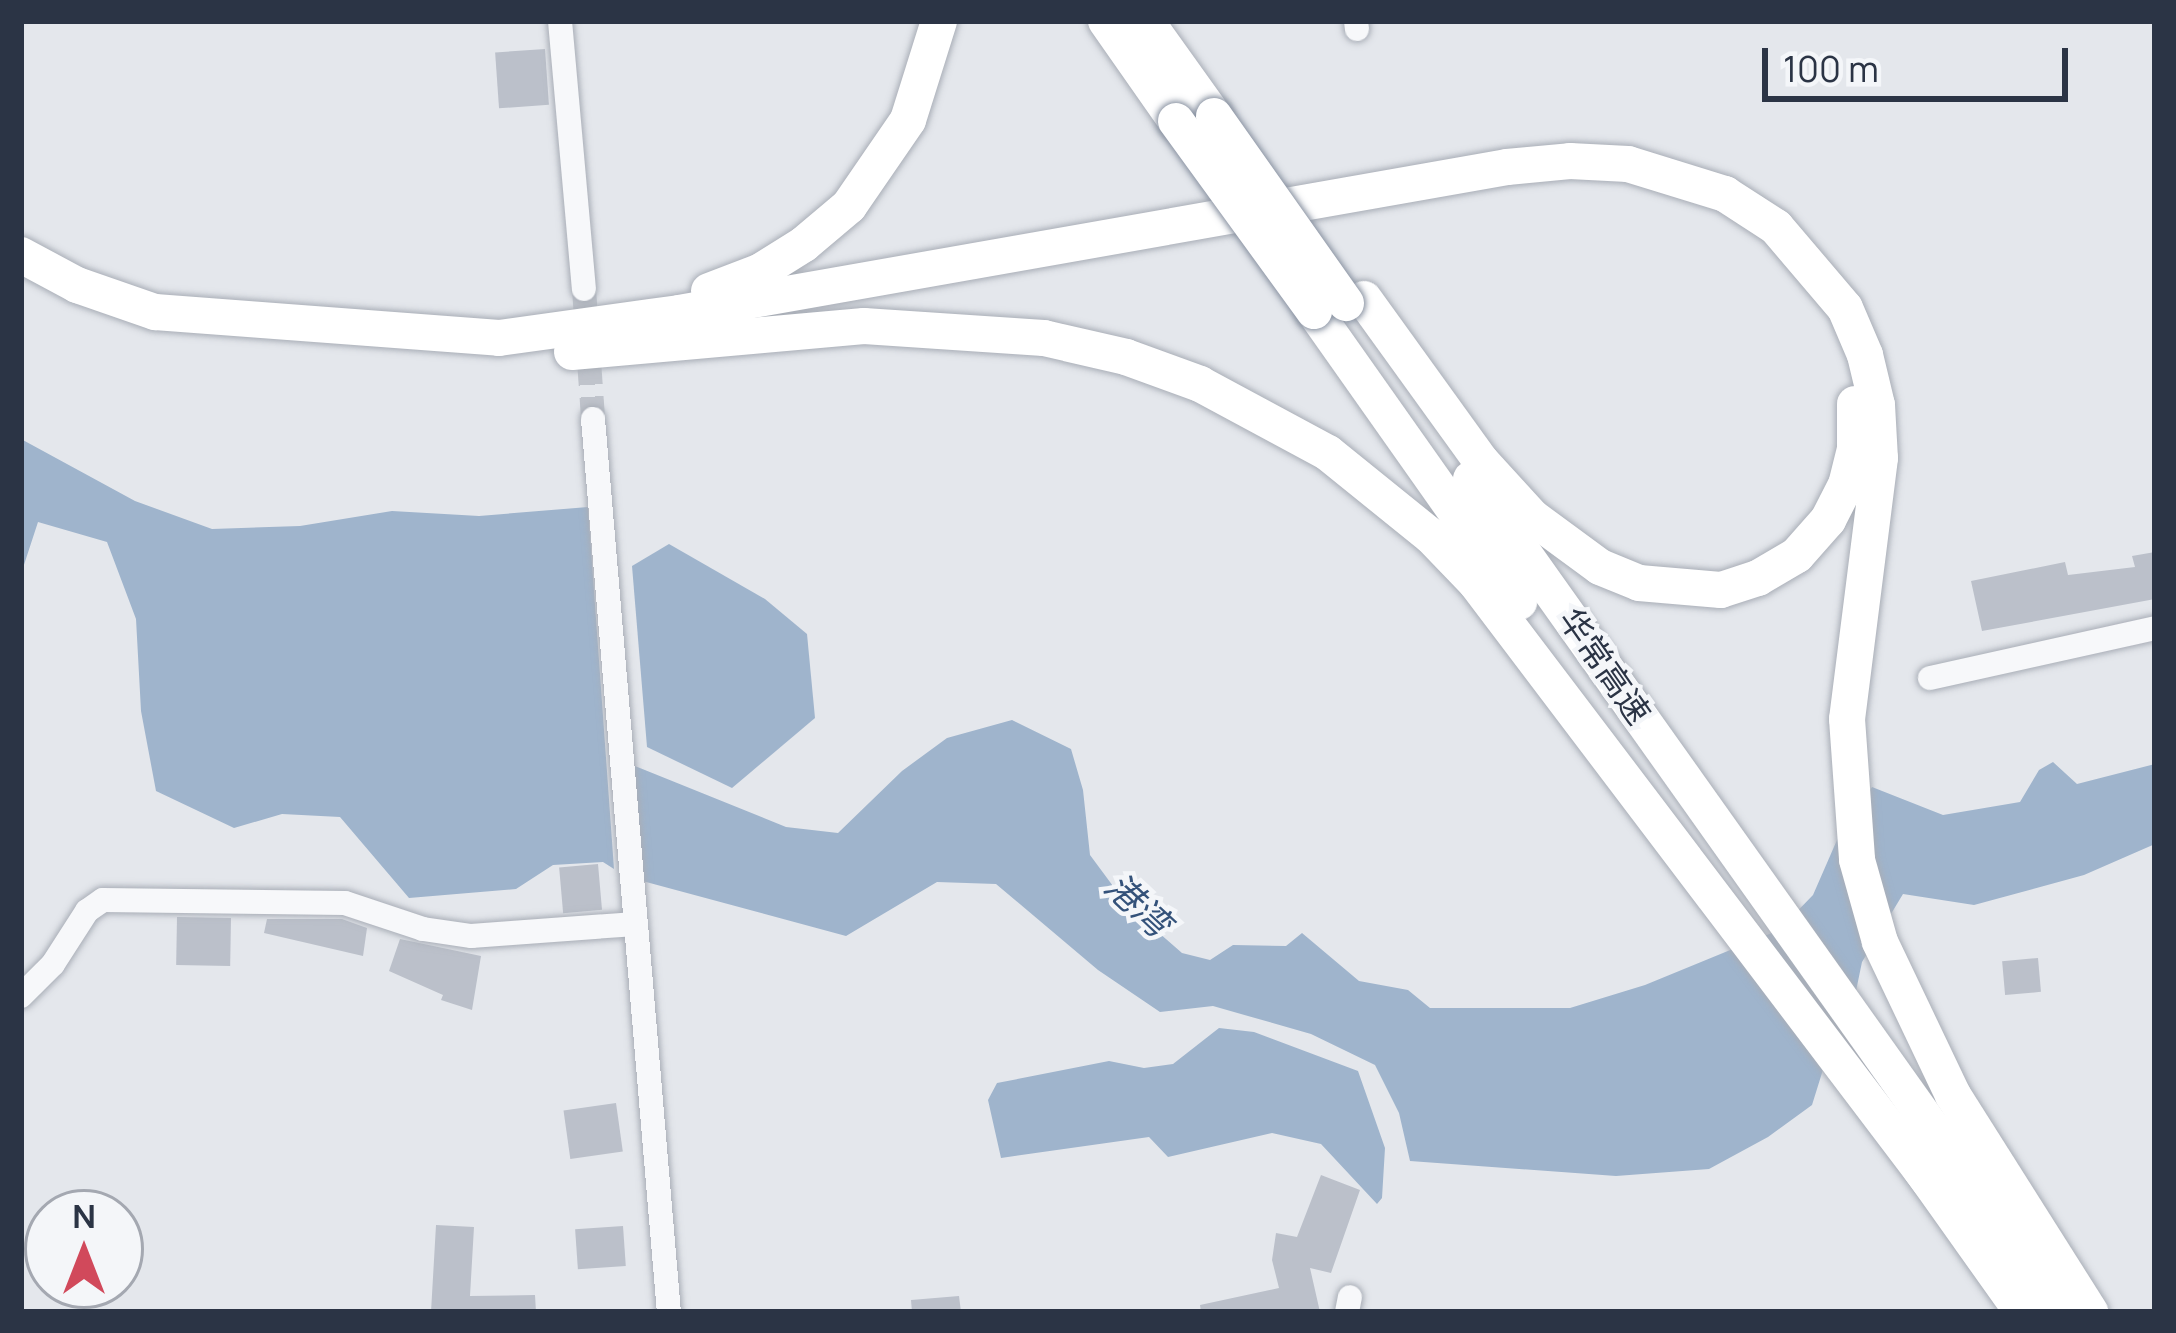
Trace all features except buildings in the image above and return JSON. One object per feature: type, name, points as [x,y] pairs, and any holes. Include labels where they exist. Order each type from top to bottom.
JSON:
[{"type":"highway","points":[[498,349],[717,289],[761,272],[804,244],[849,206],[908,120],[939,21]]},
{"type":"highway","name":"华常高速","points":[[1106,21],[1176,121],[1342,304],[2063,1312]]},
{"type":"highway","points":[[1146,21],[1222,115]]},
{"type":"highway","points":[[21,255],[77,285],[155,311],[498,349],[1505,183],[1616,180],[1666,190],[1710,206],[1783,255],[1811,290],[1849,363],[1855,448],[1846,484],[1828,520],[1797,555],[1758,578],[1720,590],[1639,583],[1600,567],[1532,517],[1342,304],[1222,115],[1162,21]]},
{"type":"highway","points":[[498,349],[1508,167],[1570,161],[1628,164],[1725,194],[1776,227],[1814,265],[1845,308],[1865,355],[1876,406],[1880,458],[1847,719],[1857,860],[1880,942],[1953,1095],[2090,1312]]},
{"type":"highway","points":[[21,275],[68,302],[152,328],[498,349],[790,329],[958,329],[1044,338],[1126,357],[1265,415],[1384,495],[1476,583],[1930,1182]]},
{"type":"highway","name":"华常高速","points":[[1342,304],[2022,1312]]},
{"type":"street","points":[[560,21],[584,289]]},
{"type":"street","points":[[592,419],[669,1312]]},
{"type":"street","points":[[1930,678],[2155,628]]},
{"type":"street","points":[[21,996],[53,964],[87,910],[103,900],[345,903],[423,929],[471,936],[636,925]]},
{"type":"water","points":[[21,439],[135,501],[212,529],[300,526],[392,511],[479,516],[588,507],[614,869],[603,862],[553,865],[516,889],[409,898],[340,817],[282,814],[234,828],[156,791],[141,711],[136,619],[107,542],[38,522],[21,574]]},
{"type":"water","points":[[669,544],[765,599],[807,634],[815,718],[732,788],[647,747],[632,566]]},
{"type":"water","points":[[1012,720],[1071,749],[1083,790],[1090,855],[1127,905],[1182,953],[1210,960],[1233,945],[1286,946],[1302,933],[1359,981],[1408,990],[1430,1008],[1570,1008],[1645,985],[1779,930],[1813,895],[1837,840],[1872,787],[1943,815],[2020,802],[2039,770],[2053,762],[2077,784],[2155,764],[2155,844],[2084,875],[1974,905],[1903,894],[1862,962],[1851,1015],[1831,1044],[1812,1105],[1768,1137],[1709,1169],[1616,1176],[1410,1161],[1399,1113],[1375,1065],[1311,1034],[1213,1006],[1160,1012],[1098,970],[996,884],[937,882],[846,936],[635,879],[625,762],[786,827],[838,833],[902,771],[947,738]]},
{"type":"water","points":[[1219,1028],[1254,1032],[1358,1071],[1385,1148],[1382,1198],[1377,1204],[1321,1144],[1272,1133],[1168,1157],[1149,1137],[1001,1158],[988,1100],[997,1083],[1109,1061],[1144,1068],[1173,1064]]},
{"type":"tunnel","points":[[584,289],[593,419]]},
{"type":"water label","name":"港湾","points":[[1138,904]]}]
